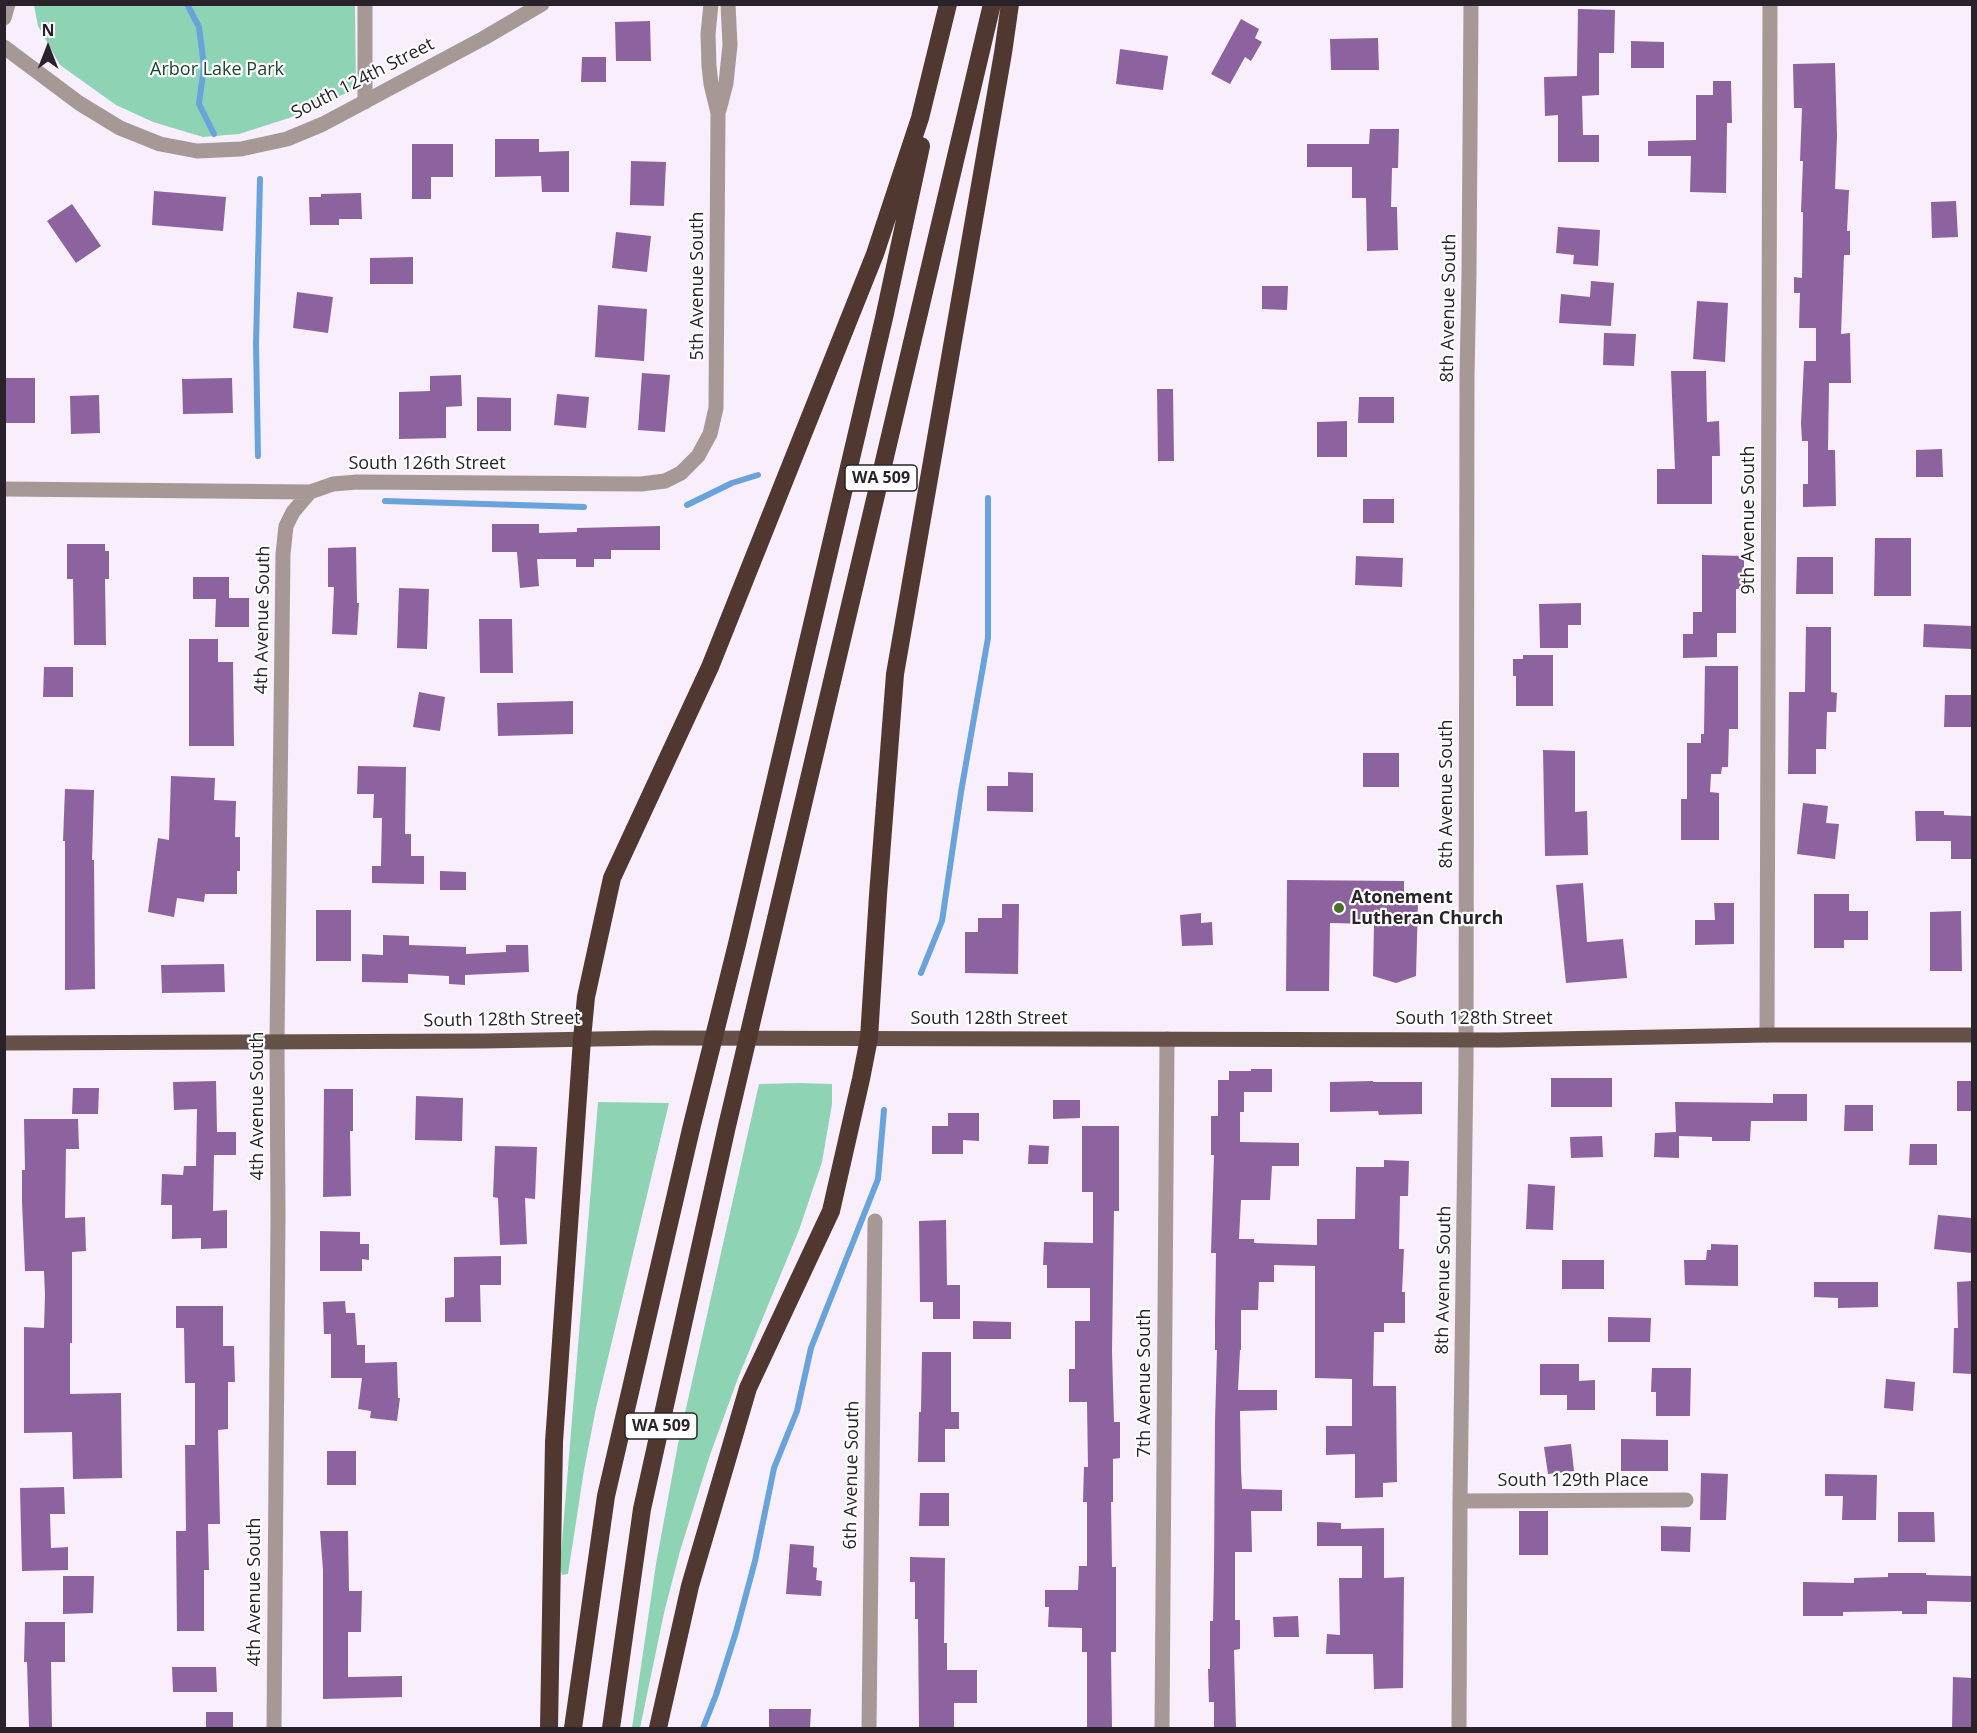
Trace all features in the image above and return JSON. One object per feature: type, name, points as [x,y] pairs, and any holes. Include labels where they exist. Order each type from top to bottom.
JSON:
[{"type":"highway","name":"WA 509","points":[[573,1728],[606,1496],[884,318],[950,4]]},
{"type":"highway","points":[[549,1728],[554,1442],[582,1039],[586,997],[612,878],[710,667],[875,254],[920,118],[950,4]]},
{"type":"highway","name":"WA 509","points":[[611,1728],[642,1509],[727,1126],[992,4]]},
{"type":"highway","points":[[658,1728],[690,1586],[748,1388],[831,1211],[869,1038],[895,674],[1010,4]]},
{"type":"main road","name":"South 128th Street","points":[[4,1043],[869,1038],[1466,1040],[1767,1035],[1972,1035]]},
{"type":"street","points":[[4,18],[8,4]]},
{"type":"street","points":[[365,4],[365,102]]},
{"type":"street","name":"South 124th Street","points":[[4,47],[79,103],[120,128],[160,144],[197,151],[241,149],[287,139],[322,124],[542,4]]},
{"type":"street","name":"5th Avenue South","points":[[698,456],[710,434],[716,408],[718,113],[711,84],[708,33],[711,4]]},
{"type":"street","name":"5th Avenue South","points":[[718,113],[726,83],[730,45],[728,4]]},
{"type":"street","name":"8th Avenue South","points":[[1459,1728],[1466,1040],[1467,377],[1471,4]]},
{"type":"street","name":"9th Avenue South","points":[[1767,1035],[1770,4]]},
{"type":"street","name":"South 126th Street","points":[[4,489],[310,492],[333,484],[357,482],[641,484],[665,481],[681,472],[698,456]]},
{"type":"street","name":"4th Avenue South","points":[[274,1728],[277,1041],[283,554],[286,526],[293,512],[310,492]]},
{"type":"street","name":"7th Avenue South","points":[[1162,1728],[1167,1039]]},
{"type":"street","name":"6th Avenue South","points":[[869,1728],[875,1221]]},
{"type":"street","name":"South 129th Place","points":[[1460,1501],[1686,1500]]},
{"type":"green space","name":"Arbor Lake Park","points":[[34,5],[355,5],[356,89],[289,118],[239,134],[203,137],[153,122],[116,105],[60,65],[38,26]]},
{"type":"green space","points":[[759,1084],[832,1084],[832,1104],[822,1162],[799,1230],[738,1378],[710,1455],[680,1551],[664,1613],[640,1728],[632,1728],[656,1564],[678,1444]]},
{"type":"green space","points":[[598,1102],[669,1103],[596,1408],[568,1574],[562,1575],[560,1566]]},
{"type":"building","points":[[1578,9],[1615,10],[1614,53],[1599,53],[1599,95],[1582,96],[1583,135],[1599,135],[1599,162],[1558,162],[1558,115],[1545,116],[1544,77],[1577,76]]},
{"type":"building","points":[[1241,19],[1259,29],[1255,38],[1262,42],[1251,61],[1245,57],[1230,84],[1211,74]]},
{"type":"building","points":[[650,21],[651,61],[616,61],[615,22]]},
{"type":"building","points":[[1378,38],[1379,70],[1331,70],[1330,39]]},
{"type":"building","points":[[1631,41],[1664,42],[1664,68],[1631,68]]},
{"type":"building","points":[[1120,49],[1168,56],[1163,90],[1116,84]]},
{"type":"building","points":[[582,57],[606,57],[606,82],[581,82]]},
{"type":"building","points":[[1835,63],[1837,136],[1835,189],[1849,190],[1847,231],[1850,231],[1850,255],[1844,255],[1841,334],[1850,333],[1851,383],[1829,383],[1828,450],[1835,450],[1836,506],[1803,507],[1803,484],[1808,484],[1808,441],[1802,441],[1801,423],[1804,361],[1816,361],[1816,328],[1799,328],[1800,293],[1794,293],[1794,277],[1802,278],[1803,161],[1800,161],[1802,108],[1794,108],[1793,64]]},
{"type":"building","points":[[1713,81],[1731,81],[1732,123],[1727,123],[1726,193],[1690,192],[1691,156],[1648,156],[1648,141],[1696,140],[1696,95],[1713,95]]},
{"type":"building","points":[[1370,129],[1399,129],[1398,168],[1392,168],[1391,207],[1397,207],[1398,250],[1367,251],[1366,198],[1352,198],[1352,167],[1307,167],[1307,144],[1369,144]]},
{"type":"building","points":[[495,139],[539,139],[539,152],[569,151],[569,192],[542,192],[541,176],[495,177]]},
{"type":"building","points":[[412,144],[453,144],[453,177],[431,177],[431,199],[412,199]]},
{"type":"building","points":[[631,161],[666,162],[664,206],[630,205]]},
{"type":"building","points":[[154,191],[226,197],[223,231],[152,225]]},
{"type":"building","points":[[361,193],[362,219],[339,219],[339,225],[310,225],[309,197],[321,197],[321,194]]},
{"type":"building","points":[[1956,201],[1958,237],[1932,238],[1931,202]]},
{"type":"building","points":[[72,204],[101,246],[76,263],[47,221]]},
{"type":"building","points":[[1558,227],[1600,230],[1598,266],[1573,264],[1574,255],[1556,253]]},
{"type":"building","points":[[616,232],[651,236],[647,272],[612,268]]},
{"type":"building","points":[[413,257],[413,284],[370,284],[370,258]]},
{"type":"building","points":[[1591,281],[1614,283],[1611,326],[1559,323],[1561,294],[1590,297]]},
{"type":"building","points":[[1262,286],[1288,286],[1287,310],[1262,309]]},
{"type":"building","points":[[297,292],[333,297],[328,333],[293,328]]},
{"type":"building","points":[[1697,301],[1728,303],[1725,362],[1693,359]]},
{"type":"building","points":[[598,305],[647,309],[644,361],[595,357]]},
{"type":"building","points":[[1604,333],[1636,334],[1634,366],[1603,365]]},
{"type":"building","points":[[1671,371],[1706,371],[1707,422],[1719,421],[1720,456],[1712,456],[1712,504],[1657,504],[1657,469],[1675,469]]},
{"type":"building","points":[[642,373],[670,375],[665,432],[638,430]]},
{"type":"building","points":[[461,375],[462,406],[446,407],[446,438],[399,439],[399,392],[430,391],[430,376]]},
{"type":"building","points":[[4,378],[35,378],[35,423],[6,423]]},
{"type":"building","points":[[232,378],[233,413],[183,414],[182,379]]},
{"type":"building","points":[[1157,389],[1173,389],[1174,461],[1158,461]]},
{"type":"building","points":[[557,394],[589,397],[586,428],[554,425]]},
{"type":"building","points":[[99,395],[100,433],[71,434],[70,396]]},
{"type":"building","points":[[477,397],[511,398],[511,431],[477,431]]},
{"type":"building","points":[[1359,397],[1394,397],[1394,423],[1358,423]]},
{"type":"building","points":[[1347,421],[1347,457],[1317,457],[1317,422]]},
{"type":"building","points":[[1942,449],[1943,477],[1916,477],[1916,450]]},
{"type":"building","points":[[1363,499],[1394,499],[1394,523],[1363,523]]},
{"type":"building","points":[[492,524],[539,524],[539,533],[577,532],[577,528],[660,526],[660,550],[611,550],[611,559],[594,559],[594,567],[576,567],[576,559],[537,559],[539,586],[520,588],[517,552],[492,552]]},
{"type":"building","points":[[1875,538],[1911,538],[1911,596],[1874,596]]},
{"type":"building","points":[[67,544],[105,544],[105,551],[109,551],[109,579],[105,579],[106,645],[74,645],[73,579],[67,579]]},
{"type":"building","points":[[356,547],[357,603],[359,603],[357,635],[332,634],[334,587],[328,587],[328,548]]},
{"type":"building","points":[[1702,555],[1744,556],[1744,589],[1736,589],[1736,633],[1717,633],[1717,657],[1683,658],[1683,634],[1693,634],[1693,612],[1702,612]]},
{"type":"building","points":[[1356,556],[1403,558],[1402,587],[1355,585]]},
{"type":"building","points":[[1797,557],[1833,557],[1833,594],[1796,594]]},
{"type":"building","points":[[193,577],[229,577],[229,598],[249,598],[249,627],[215,627],[216,599],[193,599]]},
{"type":"building","points":[[399,588],[429,589],[427,649],[397,648]]},
{"type":"building","points":[[1581,603],[1581,625],[1568,625],[1568,648],[1540,648],[1539,604]]},
{"type":"building","points":[[479,619],[512,619],[513,673],[480,673]]},
{"type":"building","points":[[1924,624],[1972,626],[1972,649],[1923,647]]},
{"type":"building","points":[[1806,627],[1831,627],[1831,692],[1837,693],[1836,712],[1827,712],[1826,749],[1816,749],[1816,774],[1788,774],[1789,692],[1805,692]]},
{"type":"building","points":[[189,639],[218,639],[218,662],[233,662],[234,746],[189,746]]},
{"type":"building","points":[[1523,655],[1553,655],[1553,706],[1516,706],[1516,676],[1513,676],[1513,659],[1523,659]]},
{"type":"building","points":[[1705,666],[1738,666],[1738,729],[1729,729],[1728,767],[1722,767],[1721,774],[1711,774],[1710,792],[1719,793],[1719,840],[1681,840],[1681,799],[1687,799],[1687,743],[1701,743],[1701,734],[1704,734]]},
{"type":"building","points":[[44,667],[73,667],[73,697],[43,697]]},
{"type":"building","points":[[419,692],[445,697],[440,731],[413,727]]},
{"type":"building","points":[[1945,695],[1972,695],[1972,727],[1944,727]]},
{"type":"building","points":[[573,701],[573,734],[498,736],[497,703]]},
{"type":"building","points":[[1543,750],[1575,751],[1575,812],[1587,811],[1588,855],[1545,856]]},
{"type":"building","points":[[1363,753],[1399,753],[1399,787],[1363,787]]},
{"type":"building","points":[[358,766],[406,767],[405,834],[411,834],[411,856],[424,856],[424,884],[372,883],[372,866],[381,866],[382,818],[373,818],[374,794],[357,794]]},
{"type":"building","points":[[1008,772],[1033,773],[1033,812],[987,811],[987,786],[1008,786]]},
{"type":"building","points":[[171,776],[215,778],[214,800],[236,801],[235,837],[240,837],[237,894],[205,894],[204,902],[177,898],[174,917],[148,912],[158,838],[169,840]]},
{"type":"building","points":[[65,789],[94,790],[92,860],[94,860],[95,989],[65,990],[65,841],[63,841]]},
{"type":"building","points":[[1803,803],[1828,806],[1826,823],[1839,824],[1835,859],[1797,854]]},
{"type":"building","points":[[1915,811],[1944,811],[1944,815],[1972,816],[1972,859],[1951,859],[1951,841],[1916,841]]},
{"type":"building","points":[[440,871],[466,872],[466,890],[440,890]]},
{"type":"building","points":[[1287,880],[1404,881],[1404,900],[1418,901],[1416,976],[1396,983],[1373,976],[1374,924],[1330,923],[1329,991],[1286,991]]},
{"type":"building","points":[[1583,883],[1587,942],[1623,939],[1627,978],[1566,983],[1556,885]]},
{"type":"building","points":[[1814,894],[1849,894],[1849,911],[1868,911],[1868,940],[1844,940],[1844,948],[1814,948]]},
{"type":"building","points":[[1714,903],[1734,903],[1734,944],[1695,945],[1695,920],[1715,920]]},
{"type":"building","points":[[1002,904],[1019,904],[1018,974],[965,973],[965,932],[978,932],[978,918],[1002,918]]},
{"type":"building","points":[[316,910],[351,910],[351,961],[316,961]]},
{"type":"building","points":[[1961,911],[1962,971],[1930,971],[1930,912]]},
{"type":"building","points":[[1201,913],[1201,923],[1212,922],[1213,945],[1182,946],[1180,915]]},
{"type":"building","points":[[383,935],[409,936],[409,945],[466,947],[466,954],[506,952],[506,945],[528,945],[529,972],[465,975],[465,985],[449,984],[449,976],[408,974],[408,983],[362,982],[362,954],[383,955]]},
{"type":"building","points":[[224,964],[225,992],[162,993],[161,965]]},
{"type":"building","points":[[1251,1069],[1272,1069],[1272,1092],[1244,1092],[1244,1112],[1240,1112],[1240,1142],[1299,1143],[1299,1166],[1272,1166],[1270,1200],[1241,1200],[1239,1239],[1254,1239],[1254,1243],[1317,1245],[1317,1219],[1355,1219],[1356,1167],[1384,1167],[1384,1160],[1409,1161],[1408,1196],[1400,1196],[1399,1249],[1404,1249],[1402,1292],[1405,1292],[1405,1323],[1384,1323],[1384,1332],[1374,1332],[1373,1386],[1396,1386],[1397,1482],[1383,1483],[1383,1497],[1355,1498],[1355,1454],[1326,1455],[1326,1426],[1352,1426],[1352,1379],[1315,1378],[1315,1266],[1274,1265],[1274,1282],[1259,1282],[1258,1310],[1241,1310],[1238,1390],[1277,1390],[1277,1410],[1240,1411],[1241,1469],[1242,1489],[1282,1490],[1282,1511],[1251,1511],[1252,1552],[1235,1552],[1235,1620],[1240,1620],[1240,1649],[1234,1650],[1236,1728],[1214,1728],[1214,1702],[1209,1702],[1208,1669],[1210,1669],[1210,1621],[1213,1621],[1217,1350],[1215,1350],[1216,1253],[1211,1253],[1214,1155],[1211,1155],[1211,1116],[1218,1116],[1218,1080],[1229,1080],[1229,1071],[1251,1071]]},
{"type":"building","points":[[1551,1078],[1612,1078],[1612,1107],[1551,1107]]},
{"type":"building","points":[[216,1081],[217,1132],[236,1132],[236,1155],[214,1155],[213,1211],[227,1210],[227,1248],[201,1249],[201,1238],[172,1239],[172,1205],[161,1205],[162,1174],[183,1175],[184,1166],[196,1166],[197,1109],[174,1110],[173,1082]]},
{"type":"building","points":[[1957,1081],[1972,1081],[1972,1111],[1957,1111]]},
{"type":"building","points":[[1330,1082],[1422,1082],[1422,1114],[1379,1115],[1378,1111],[1330,1112]]},
{"type":"building","points":[[73,1088],[99,1088],[98,1114],[72,1114]]},
{"type":"building","points":[[324,1089],[353,1089],[353,1131],[350,1131],[351,1196],[323,1197]]},
{"type":"building","points":[[1773,1094],[1807,1094],[1807,1121],[1751,1121],[1750,1141],[1712,1141],[1712,1137],[1679,1136],[1679,1158],[1654,1157],[1655,1133],[1676,1132],[1675,1102],[1773,1103]]},
{"type":"building","points":[[416,1096],[463,1098],[462,1141],[415,1140]]},
{"type":"building","points":[[1053,1100],[1080,1100],[1080,1118],[1053,1119]]},
{"type":"building","points":[[1845,1105],[1873,1105],[1873,1131],[1844,1131]]},
{"type":"building","points":[[948,1113],[979,1113],[979,1141],[963,1140],[963,1154],[932,1154],[932,1126],[948,1126]]},
{"type":"building","points":[[24,1119],[78,1119],[79,1149],[66,1149],[65,1218],[85,1217],[86,1251],[72,1252],[70,1394],[121,1393],[122,1478],[73,1479],[72,1432],[24,1433],[24,1327],[44,1328],[45,1295],[44,1271],[25,1271],[22,1202],[22,1170],[25,1170]]},
{"type":"building","points":[[1082,1126],[1119,1126],[1119,1211],[1114,1211],[1112,1351],[1114,1422],[1120,1422],[1120,1458],[1113,1459],[1113,1502],[1111,1502],[1112,1567],[1116,1567],[1116,1652],[1111,1652],[1112,1728],[1087,1728],[1087,1652],[1082,1652],[1082,1628],[1048,1627],[1049,1607],[1045,1607],[1045,1590],[1078,1590],[1079,1566],[1087,1566],[1087,1502],[1083,1502],[1084,1467],[1088,1467],[1087,1402],[1069,1402],[1069,1369],[1075,1369],[1075,1321],[1090,1321],[1090,1288],[1047,1288],[1047,1265],[1043,1265],[1044,1242],[1093,1243],[1093,1192],[1082,1192]]},
{"type":"building","points":[[1602,1136],[1603,1157],[1571,1158],[1570,1137]]},
{"type":"building","points":[[1910,1144],[1937,1144],[1937,1165],[1909,1165]]},
{"type":"building","points":[[1029,1145],[1049,1146],[1048,1164],[1028,1164]]},
{"type":"building","points":[[495,1146],[537,1147],[535,1199],[525,1198],[527,1244],[500,1245],[498,1198],[493,1197]]},
{"type":"building","points":[[1528,1184],[1555,1186],[1553,1230],[1526,1229]]},
{"type":"building","points":[[1938,1215],[1972,1218],[1972,1253],[1934,1249]]},
{"type":"building","points":[[946,1220],[947,1285],[960,1285],[960,1319],[933,1319],[933,1302],[920,1302],[919,1221]]},
{"type":"building","points":[[320,1231],[360,1232],[360,1244],[369,1244],[369,1260],[362,1259],[362,1271],[320,1271]]},
{"type":"building","points":[[1711,1244],[1738,1245],[1738,1286],[1685,1285],[1684,1260],[1706,1260],[1707,1250],[1711,1250]]},
{"type":"building","points":[[501,1256],[501,1285],[480,1285],[481,1322],[445,1322],[445,1298],[454,1297],[454,1257]]},
{"type":"building","points":[[1562,1260],[1604,1260],[1604,1289],[1562,1289]]},
{"type":"building","points":[[1972,1281],[1972,1374],[1953,1373],[1954,1328],[1958,1328],[1957,1282]]},
{"type":"building","points":[[1814,1282],[1878,1282],[1878,1307],[1838,1308],[1838,1298],[1814,1297]]},
{"type":"building","points":[[345,1301],[346,1313],[355,1313],[357,1345],[365,1345],[365,1363],[397,1362],[398,1398],[400,1398],[397,1421],[370,1418],[371,1411],[358,1409],[362,1378],[331,1378],[331,1334],[324,1334],[323,1302]]},
{"type":"building","points":[[176,1306],[223,1306],[223,1346],[234,1346],[235,1382],[228,1382],[228,1429],[218,1430],[220,1524],[208,1524],[209,1570],[204,1570],[204,1631],[177,1631],[176,1531],[186,1531],[185,1445],[195,1445],[195,1383],[185,1383],[184,1328],[176,1328]]},
{"type":"building","points":[[1608,1317],[1651,1318],[1650,1342],[1608,1342]]},
{"type":"building","points":[[973,1321],[1011,1322],[1011,1339],[973,1339]]},
{"type":"building","points":[[922,1352],[951,1352],[951,1412],[959,1412],[959,1429],[945,1429],[945,1462],[918,1462]]},
{"type":"building","points":[[1540,1364],[1579,1364],[1579,1381],[1595,1380],[1595,1410],[1567,1410],[1567,1395],[1540,1395]]},
{"type":"building","points":[[1652,1368],[1691,1368],[1690,1416],[1656,1416],[1656,1392],[1651,1392]]},
{"type":"building","points":[[1886,1379],[1915,1382],[1913,1411],[1884,1408]]},
{"type":"building","points":[[1621,1439],[1668,1440],[1668,1471],[1621,1471]]},
{"type":"building","points":[[1571,1444],[1574,1471],[1548,1474],[1544,1447]]},
{"type":"building","points":[[327,1451],[356,1451],[356,1485],[327,1485]]},
{"type":"building","points":[[1701,1473],[1728,1474],[1726,1520],[1700,1520]]},
{"type":"building","points":[[1825,1474],[1877,1475],[1876,1520],[1842,1520],[1843,1496],[1825,1496]]},
{"type":"building","points":[[64,1487],[65,1514],[50,1514],[51,1548],[68,1547],[68,1570],[22,1571],[20,1488]]},
{"type":"building","points":[[920,1493],[949,1493],[949,1526],[919,1526]]},
{"type":"building","points":[[1519,1511],[1548,1511],[1548,1555],[1519,1555]]},
{"type":"building","points":[[1898,1512],[1934,1512],[1935,1542],[1898,1542]]},
{"type":"building","points":[[1317,1522],[1341,1523],[1341,1529],[1384,1528],[1384,1578],[1404,1577],[1403,1688],[1374,1689],[1373,1654],[1326,1654],[1327,1634],[1340,1635],[1339,1578],[1362,1578],[1362,1546],[1317,1546]]},
{"type":"building","points":[[1661,1526],[1691,1527],[1690,1552],[1661,1551]]},
{"type":"building","points":[[320,1531],[348,1531],[349,1591],[362,1591],[361,1632],[348,1632],[348,1677],[402,1676],[402,1697],[323,1699],[323,1570]]},
{"type":"building","points":[[790,1544],[814,1546],[813,1567],[817,1568],[816,1580],[822,1581],[821,1596],[786,1594]]},
{"type":"building","points":[[910,1557],[945,1558],[944,1643],[947,1643],[947,1670],[977,1670],[977,1703],[954,1703],[954,1728],[919,1728],[918,1619],[915,1619],[915,1582],[910,1582]]},
{"type":"building","points":[[1888,1573],[1972,1576],[1972,1602],[1927,1601],[1927,1614],[1902,1614],[1902,1611],[1843,1612],[1843,1616],[1803,1616],[1803,1582],[1854,1583],[1854,1578],[1888,1577]]},
{"type":"building","points":[[63,1576],[94,1576],[93,1613],[63,1614]]},
{"type":"building","points":[[1298,1616],[1299,1637],[1274,1637],[1273,1617]]},
{"type":"building","points":[[25,1622],[65,1622],[65,1662],[51,1662],[52,1728],[29,1728],[27,1662],[24,1662]]},
{"type":"building","points":[[172,1667],[216,1667],[217,1692],[173,1692]]},
{"type":"building","points":[[1953,1677],[1972,1678],[1972,1728],[1952,1728]]},
{"type":"building","points":[[769,1709],[811,1709],[810,1728],[769,1728]]},
{"type":"building","points":[[206,1712],[233,1712],[233,1728],[206,1728]]},
{"type":"waterway","points":[[187,4],[199,27],[204,66],[199,104],[214,134]]},
{"type":"waterway","points":[[258,456],[256,344],[260,179]]},
{"type":"waterway","points":[[687,505],[732,483],[758,475]]},
{"type":"waterway","points":[[921,973],[942,921],[961,792],[988,638],[988,498]]},
{"type":"waterway","points":[[385,501],[584,507]]},
{"type":"waterway","points":[[703,1728],[736,1632],[755,1561],[774,1468],[797,1411],[811,1348],[878,1179],[884,1110]]},
{"type":"place","name":"Atonement Lutheran Church","points":[[1339,908]]}]
